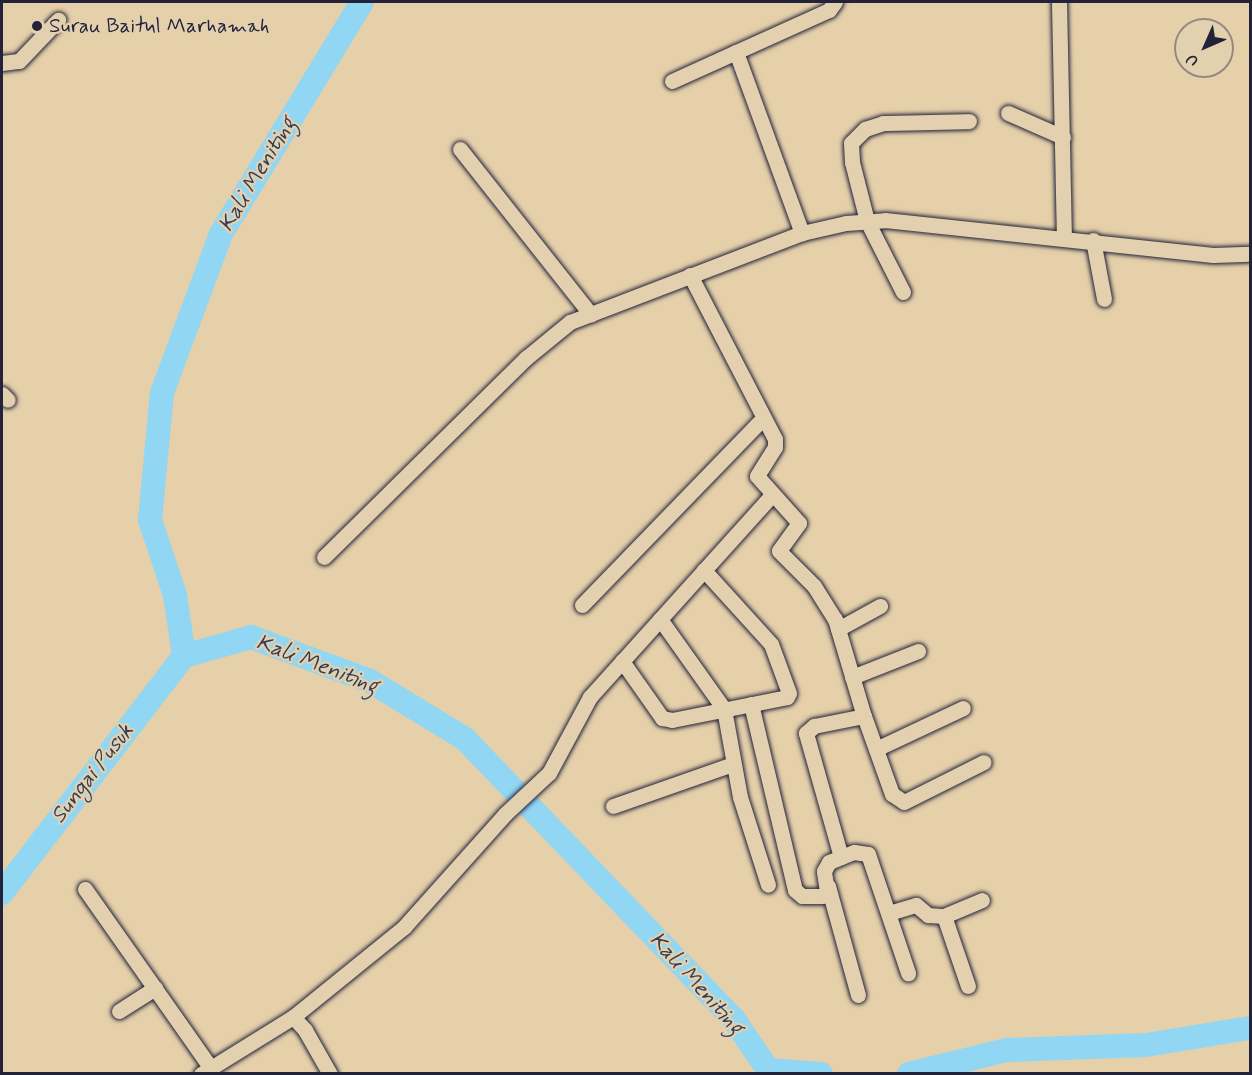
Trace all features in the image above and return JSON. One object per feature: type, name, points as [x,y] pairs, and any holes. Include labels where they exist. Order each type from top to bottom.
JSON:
[{"type":"street","points":[[672,81],[829,10],[834,2]]},
{"type":"street","points":[[1059,2],[1064,237]]},
{"type":"street","points":[[2,63],[19,61],[58,20]]},
{"type":"street","points":[[736,52],[802,233]]},
{"type":"street","points":[[1008,113],[1063,137]]},
{"type":"street","points":[[903,291],[867,220],[849,149],[856,135],[883,123],[969,121]]},
{"type":"street","points":[[460,149],[591,315]]},
{"type":"street","points":[[324,557],[526,358],[570,322],[802,233],[867,220],[1064,237],[1213,255],[1251,254]]},
{"type":"street","points":[[1093,240],[1104,299]]},
{"type":"street","points":[[690,275],[777,443],[757,476],[798,521],[779,551],[814,586],[830,609],[892,794],[900,801],[984,762]]},
{"type":"street","points":[[582,605],[763,418]]},
{"type":"street","points":[[85,889],[155,988],[205,1070],[293,1017],[404,927],[505,814],[549,773],[590,697],[772,495]]},
{"type":"street","points":[[622,661],[662,718],[672,720],[784,699],[788,688],[771,644],[704,570]]},
{"type":"street","points":[[838,629],[880,606]]},
{"type":"street","points":[[660,619],[724,709],[740,797],[768,885]]},
{"type":"street","points":[[852,677],[918,651]]},
{"type":"street","points":[[751,704],[795,890],[802,896],[822,896],[828,886]]},
{"type":"street","points":[[876,748],[963,708]]},
{"type":"street","points":[[841,857],[806,733],[814,726],[864,716]]},
{"type":"street","points":[[614,806],[733,764]]},
{"type":"street","points":[[858,996],[828,886],[825,865],[841,857],[854,852],[868,854],[908,973]]},
{"type":"street","points":[[889,913],[916,905],[928,915],[944,916],[982,900]]},
{"type":"street","points":[[944,916],[968,986]]},
{"type":"street","points":[[120,1011],[155,988]]},
{"type":"street","points":[[293,1017],[305,1030],[330,1074]]},
{"type":"waterway","name":"Kali Meniting","points":[[362,2],[221,234],[162,393],[150,520],[175,595],[184,656],[251,637],[370,681],[465,739],[735,1021],[768,1070],[821,1074]]},
{"type":"waterway","name":"Sungai Pusuk","points":[[2,893],[184,656]]},
{"type":"waterway","name":"Kali Meniting","points":[[909,1074],[1007,1050],[1146,1045],[1250,1028]]},
{"type":"place","name":"Surau Baitul Marhamah","points":[[37,26]]}]
